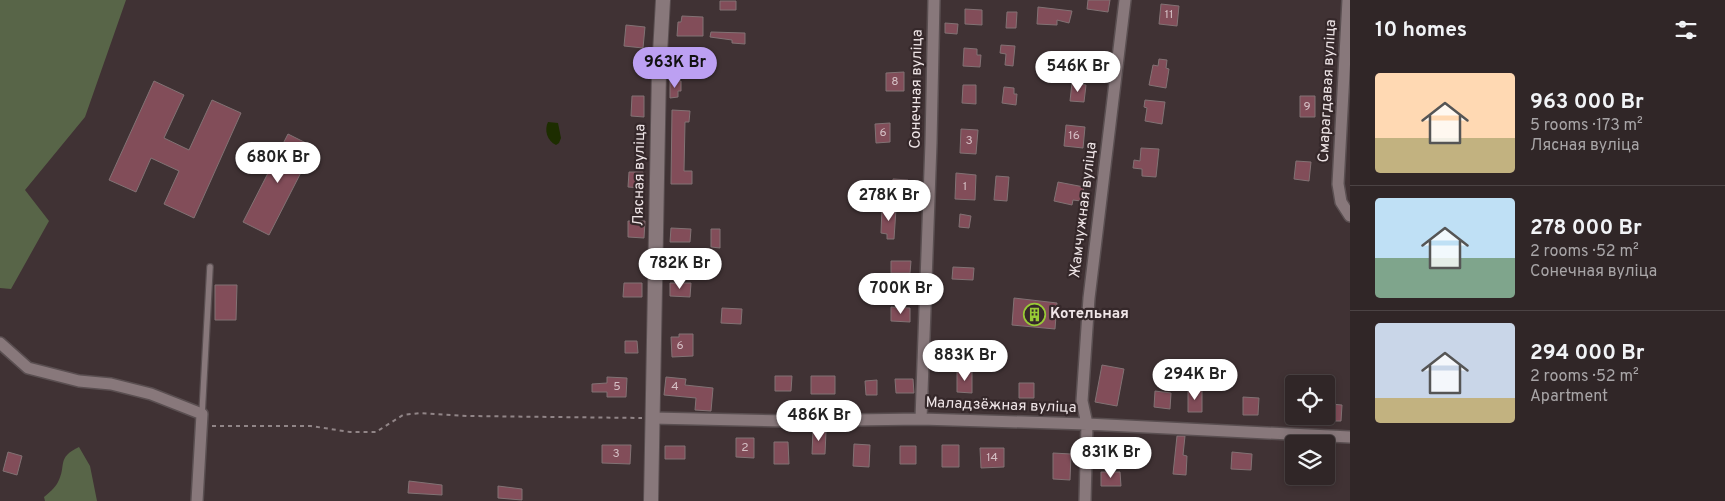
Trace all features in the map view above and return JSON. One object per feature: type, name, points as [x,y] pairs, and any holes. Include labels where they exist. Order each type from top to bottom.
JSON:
[{"type":"street","name":"Лясная вуліца","points":[[651,501],[659,71],[663,0]]},
{"type":"street","name":"Сонечная вуліца","points":[[921,419],[932,143],[934,0]]},
{"type":"street","name":"Жамчужная вуліца","points":[[1086,501],[1087,424],[1082,401],[1088,298],[1125,0]]},
{"type":"street","name":"Смарагдавая вуліца","points":[[1348,0],[1338,184],[1341,202],[1350,216]]},
{"type":"street","points":[[0,342],[28,368],[79,381],[111,384],[151,394],[202,420],[197,501]]},
{"type":"street","name":"Маладзёжная вуліца","points":[[652,418],[786,422],[921,419],[1087,424],[1350,437]]},
{"type":"lane","points":[[202,420],[210,267]]},
{"type":"path","points":[[202,420],[311,426],[350,432],[376,432],[403,415],[420,412],[468,416],[652,418]]},
{"type":"shaded area","points":[[0,0],[126,0],[85,117],[25,190],[49,221],[11,289],[0,288]]},
{"type":"shaded area","points":[[548,122],[558,123],[561,138],[556,145],[550,141],[547,135],[546,128]]},
{"type":"shaded area","points":[[79,447],[90,466],[97,501],[45,501],[44,497],[54,488],[61,476],[65,458]]},
{"type":"building","points":[[1088,0],[1110,0],[1108,12],[1087,9]]},
{"type":"building","points":[[720,1],[736,1],[736,10],[720,10]]},
{"type":"building","points":[[1161,4],[1179,6],[1177,26],[1159,24]]},
{"type":"building","points":[[1038,7],[1072,11],[1069,23],[1057,20],[1057,25],[1037,24]]},
{"type":"building","points":[[965,9],[982,10],[982,25],[965,24]]},
{"type":"building","points":[[1007,12],[1017,12],[1016,28],[1006,28]]},
{"type":"building","points":[[682,16],[703,17],[703,36],[677,36],[678,22],[681,22]]},
{"type":"building","points":[[945,23],[958,24],[957,34],[945,33]]},
{"type":"building","points":[[626,25],[645,27],[643,48],[624,46]]},
{"type":"building","points":[[711,32],[745,33],[745,44],[732,43],[732,40],[710,37]]},
{"type":"building","points":[[1001,45],[1015,46],[1013,66],[1005,65],[1006,54],[1000,53]]},
{"type":"building","points":[[964,48],[977,49],[977,55],[981,55],[980,67],[963,66]]},
{"type":"building","points":[[1159,59],[1167,60],[1166,68],[1169,69],[1166,88],[1149,85],[1153,65],[1158,66]]},
{"type":"building","points":[[904,72],[904,91],[886,91],[886,73]]},
{"type":"building","points":[[154,81],[184,95],[164,138],[189,150],[212,100],[241,113],[194,218],[164,204],[179,171],[151,158],[136,192],[109,180]]},
{"type":"building","points":[[670,81],[681,81],[681,91],[678,91],[678,97],[670,98]]},
{"type":"building","points":[[1072,83],[1086,85],[1084,102],[1070,101]]},
{"type":"building","points":[[963,85],[976,85],[976,104],[962,103]]},
{"type":"building","points":[[1004,87],[1014,88],[1014,94],[1017,94],[1016,105],[1002,103]]},
{"type":"building","points":[[632,96],[644,96],[644,117],[631,116]]},
{"type":"building","points":[[1300,96],[1315,96],[1315,117],[1300,117]]},
{"type":"building","points":[[1145,100],[1165,102],[1162,124],[1145,121],[1147,108],[1144,107]]},
{"type":"building","points":[[672,110],[690,111],[689,122],[685,122],[684,171],[692,171],[692,184],[671,184]]},
{"type":"building","points":[[890,123],[890,142],[876,143],[875,124]]},
{"type":"building","points":[[1066,125],[1085,127],[1083,148],[1064,146]]},
{"type":"building","points":[[961,129],[978,130],[976,154],[960,153]]},
{"type":"building","points":[[288,134],[314,147],[269,235],[243,222]]},
{"type":"building","points":[[1141,148],[1159,149],[1156,177],[1142,176],[1142,169],[1133,168],[1134,160],[1140,161]]},
{"type":"building","points":[[1296,161],[1311,162],[1309,181],[1294,179]]},
{"type":"building","points":[[629,172],[643,172],[642,188],[628,187]]},
{"type":"building","points":[[956,173],[976,175],[975,200],[955,199]]},
{"type":"building","points":[[996,176],[1009,177],[1007,201],[994,200]]},
{"type":"building","points":[[893,179],[908,180],[908,196],[892,196]]},
{"type":"building","points":[[1058,182],[1084,187],[1081,201],[1073,200],[1072,205],[1054,201]]},
{"type":"building","points":[[882,208],[896,209],[894,239],[887,239],[887,234],[881,233]]},
{"type":"building","points":[[960,214],[971,216],[969,228],[959,227]]},
{"type":"building","points":[[628,221],[645,221],[644,238],[628,237]]},
{"type":"building","points":[[671,228],[691,229],[690,242],[670,242]]},
{"type":"building","points":[[711,229],[720,229],[720,248],[711,247]]},
{"type":"building","points":[[891,261],[911,261],[910,273],[891,273]]},
{"type":"building","points":[[953,267],[974,268],[973,280],[952,279]]},
{"type":"building","points":[[624,283],[642,283],[642,297],[623,297]]},
{"type":"building","points":[[670,283],[691,283],[690,297],[670,296]]},
{"type":"building","points":[[215,285],[237,285],[236,320],[215,320]]},
{"type":"building","name":"Котельная","points":[[1014,298],[1057,303],[1055,329],[1012,325]]},
{"type":"building","points":[[891,307],[910,308],[910,322],[891,321]]},
{"type":"building","points":[[722,308],[742,309],[741,324],[721,323]]},
{"type":"building","points":[[679,334],[693,334],[693,356],[672,357],[671,337],[679,337]]},
{"type":"building","points":[[625,341],[637,341],[638,353],[625,353]]},
{"type":"building","points":[[1102,365],[1124,369],[1117,406],[1095,402]]},
{"type":"building","points":[[957,372],[972,372],[972,393],[957,392]]},
{"type":"building","points":[[775,376],[792,376],[791,391],[775,391]]},
{"type":"building","points":[[811,376],[835,376],[835,394],[811,394]]},
{"type":"building","points":[[607,377],[627,378],[626,397],[607,397],[607,392],[592,392],[592,384],[607,383]]},
{"type":"building","points":[[666,377],[686,379],[685,385],[713,388],[711,411],[695,410],[696,398],[664,395]]},
{"type":"building","points":[[895,379],[913,379],[914,393],[896,393]]},
{"type":"building","points":[[877,380],[877,395],[866,395],[865,381]]},
{"type":"building","points":[[1019,383],[1034,383],[1034,398],[1019,398]]},
{"type":"building","points":[[1188,390],[1202,390],[1202,412],[1188,412]]},
{"type":"building","points":[[1155,391],[1171,393],[1170,409],[1154,407]]},
{"type":"building","points":[[1243,397],[1259,398],[1258,415],[1243,415]]},
{"type":"building","points":[[1335,404],[1342,405],[1341,421],[1335,421]]},
{"type":"building","points":[[813,430],[826,431],[825,454],[812,454]]},
{"type":"building","points":[[1177,436],[1185,436],[1183,455],[1187,456],[1186,475],[1173,474]]},
{"type":"building","points":[[736,438],[754,438],[754,458],[736,457]]},
{"type":"building","points":[[774,442],[788,442],[789,464],[774,464]]},
{"type":"building","points":[[854,444],[870,445],[869,467],[853,466]]},
{"type":"building","points":[[602,445],[631,445],[630,464],[602,463]]},
{"type":"building","points":[[942,445],[959,445],[959,467],[942,467]]},
{"type":"building","points":[[665,446],[685,446],[685,459],[665,459]]},
{"type":"building","points":[[900,446],[916,446],[916,464],[900,464]]},
{"type":"building","points":[[980,448],[1004,448],[1004,467],[981,468]]},
{"type":"building","points":[[8,452],[22,456],[17,475],[3,471]]},
{"type":"building","points":[[1232,452],[1252,454],[1251,470],[1231,469]]},
{"type":"building","points":[[1053,453],[1071,454],[1070,480],[1053,479]]},
{"type":"building","points":[[1101,472],[1120,472],[1121,486],[1101,486]]},
{"type":"building","points":[[409,481],[442,485],[442,495],[408,493]]},
{"type":"building","points":[[498,486],[522,489],[522,500],[498,498]]},
{"type":"place","name":"Котельная","points":[[1034,314]]}]
